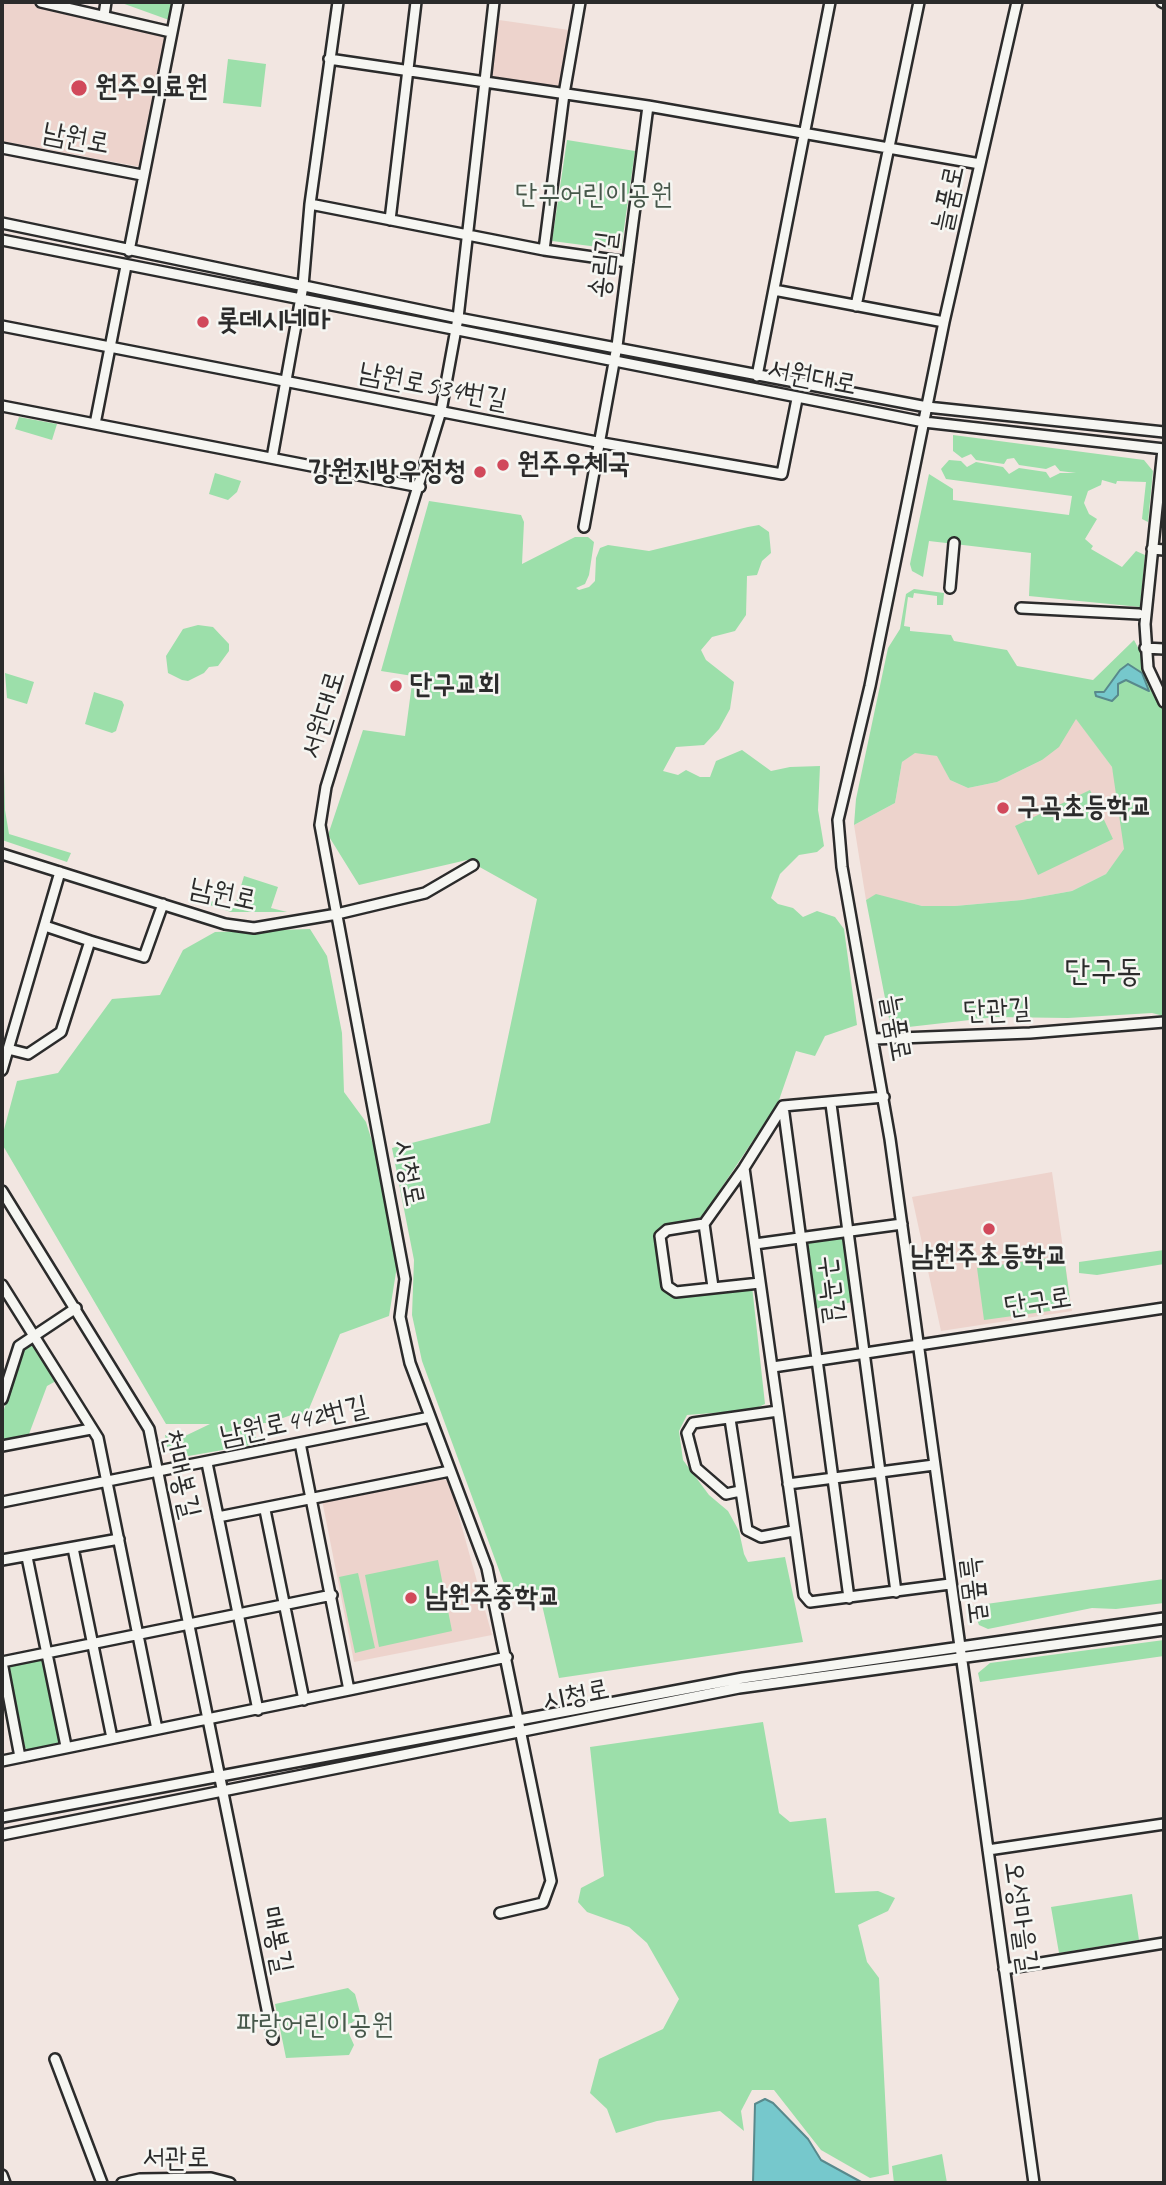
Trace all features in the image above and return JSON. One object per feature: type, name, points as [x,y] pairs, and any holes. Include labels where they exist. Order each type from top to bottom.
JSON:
[{"type":"street","points":[[41,2],[171,32]]},
{"type":"street","points":[[104,15],[106,2]]},
{"type":"street","points":[[129,251],[178,2]]},
{"type":"street","points":[[272,458],[301,300],[310,204],[338,2]]},
{"type":"street","points":[[390,220],[416,2]]},
{"type":"street","points":[[456,330],[494,2]]},
{"type":"street","points":[[544,250],[564,94],[580,2]]},
{"type":"street","points":[[757,376],[830,2]]},
{"type":"street","points":[[856,306],[919,2]]},
{"type":"street","name":"늘품로","points":[[959,1653],[884,1097],[842,867],[838,820],[870,686],[944,322],[1017,2]]},
{"type":"street","points":[[330,59],[648,106],[891,146],[980,164]]},
{"type":"street","name":"송림길","points":[[584,527],[597,442],[617,346],[648,106]]},
{"type":"street","name":"남원로","points":[[2,148],[142,176]]},
{"type":"street","points":[[310,204],[544,250],[628,262]]},
{"type":"street","name":"서원대로","points":[[2,223],[458,318],[617,346],[757,376],[927,407],[1164,432]]},
{"type":"street","name":"서원대로","points":[[2,240],[614,360],[796,399],[924,422],[1163,449],[1145,648],[1148,668],[1164,702]]},
{"type":"street","points":[[95,424],[126,266]]},
{"type":"street","points":[[774,290],[944,322]]},
{"type":"street","name":"남원로534번길","points":[[2,326],[285,383],[782,474],[796,399]]},
{"type":"street","name":"서원대로","points":[[337,914],[320,825],[326,787],[442,411],[456,330]]},
{"type":"street","points":[[2,406],[420,487]]},
{"type":"street","points":[[950,588],[954,542]]},
{"type":"street","points":[[1152,549],[1164,550]]},
{"type":"street","points":[[1021,608],[1139,614]]},
{"type":"street","points":[[1145,648],[1164,649]]},
{"type":"street","name":"남원로","points":[[2,854],[225,924],[254,928],[337,914],[425,893],[473,865]]},
{"type":"street","points":[[2,1070],[60,872]]},
{"type":"street","points":[[45,926],[144,957],[163,904]]},
{"type":"street","name":"시청로","points":[[337,914],[405,1279],[400,1317],[410,1363],[487,1568],[519,1718]]},
{"type":"street","points":[[8,1049],[28,1054],[61,1032],[90,941]]},
{"type":"street","name":"단관길","points":[[874,1039],[1030,1033],[1164,1022]]},
{"type":"street","points":[[713,1287],[704,1224],[783,1106],[831,1104],[884,1097]]},
{"type":"street","name":"구곡길","points":[[831,1104],[895,1592]]},
{"type":"street","name":"구곡길","points":[[783,1106],[849,1598]]},
{"type":"street","points":[[744,1168],[804,1595],[810,1602],[950,1584]]},
{"type":"street","name":"천매봉길","points":[[2,1191],[149,1429],[223,1791]]},
{"type":"street","points":[[704,1224],[667,1230],[660,1236],[667,1286],[676,1292],[760,1283]]},
{"type":"street","points":[[755,1244],[902,1224]]},
{"type":"street","points":[[2,1285],[98,1438],[157,1729]]},
{"type":"street","points":[[2,1399],[19,1346],[76,1308]]},
{"type":"street","name":"단구로","points":[[773,1367],[1164,1308]]},
{"type":"street","points":[[740,1490],[726,1494],[696,1468],[687,1433],[693,1423],[778,1411]]},
{"type":"street","name":"남원로442번길","points":[[2,1502],[109,1483],[430,1417]]},
{"type":"street","points":[[730,1419],[747,1530],[761,1537],[793,1531]]},
{"type":"street","points":[[2,1446],[91,1429]]},
{"type":"street","points":[[300,1443],[349,1690]]},
{"type":"street","name":"천매봉길","points":[[207,1463],[258,1710]]},
{"type":"street","points":[[788,1484],[934,1465]]},
{"type":"street","name":"천매봉길","points":[[218,1517],[265,1510],[450,1471]]},
{"type":"street","points":[[265,1510],[304,1700]]},
{"type":"street","points":[[2,1560],[119,1539]]},
{"type":"street","points":[[73,1548],[112,1738]]},
{"type":"street","points":[[27,1557],[66,1746]]},
{"type":"street","points":[[20,1757],[2,1662],[331,1595]]},
{"type":"street","name":"시청로","points":[[2,1835],[740,1688],[1164,1618]]},
{"type":"street","name":"시청로","points":[[2,1817],[743,1678],[1164,1629]]},
{"type":"street","name":"오성마을길","points":[[959,1653],[1034,2183]]},
{"type":"street","points":[[2,1760],[258,1710],[507,1657]]},
{"type":"street","points":[[500,1913],[539,1905],[551,1888],[519,1718]]},
{"type":"street","name":"매봉길","points":[[223,1791],[273,2039]]},
{"type":"street","points":[[988,1850],[1164,1824]]},
{"type":"street","points":[[1004,1969],[1164,1943]]},
{"type":"street","points":[[55,2059],[102,2183]]},
{"type":"street","points":[[2,2175],[5,2183]]},
{"type":"street","name":"서관로","points":[[122,2183],[140,2179],[211,2178],[230,2183]]},
{"type":"shaded area","name":"원주의료원","points":[[2,2],[35,2],[166,34],[141,167],[2,141]]},
{"type":"shaded area","points":[[499,20],[569,30],[560,91],[490,81]]},
{"type":"shaded area","name":"구곡초등학교","points":[[1076,718],[1112,767],[1116,784],[1125,849],[1106,874],[1072,891],[1022,900],[922,906],[876,895],[866,900],[854,825],[895,803],[902,762],[915,752],[938,756],[950,780],[968,788],[997,782],[1042,760]]},
{"type":"shaded area","name":"남원주초등학교","points":[[1052,1172],[1072,1311],[941,1331],[912,1197]]},
{"type":"shaded area","name":"남원주중학교","points":[[442,1479],[449,1481],[492,1635],[354,1662],[322,1500]]},
{"type":"green space","points":[[119,2],[173,2],[169,20]]},
{"type":"green space","points":[[228,59],[266,64],[261,107],[223,103]]},
{"type":"green space","name":"단구어린이공원","points":[[567,140],[635,151],[621,250],[552,241]]},
{"type":"green space","points":[[19,417],[57,424],[52,440],[15,429]]},
{"type":"green space","points":[[953,435],[1144,460],[1153,471],[1148,522],[1142,519],[1146,482],[1117,481],[1116,484],[1102,480],[1101,485],[1088,491],[1084,503],[1089,514],[1097,519],[1085,539],[1093,546],[1091,549],[1122,567],[1136,551],[1145,555],[1140,607],[1029,596],[1031,553],[929,541],[923,577],[912,571],[910,564],[929,474],[953,489],[953,500],[1069,515],[1072,496],[946,479],[941,469],[949,460],[961,461],[967,467],[976,462],[1003,467],[1009,474],[1019,468],[1046,472],[1050,478],[1060,473],[1076,473],[1060,471],[1055,465],[1046,469],[1019,465],[1014,458],[1007,459],[1004,464],[976,460],[971,454],[962,458],[953,451]]},
{"type":"green space","points":[[215,473],[241,481],[237,492],[228,500],[209,494]]},
{"type":"green space","points":[[429,501],[521,515],[524,522],[522,564],[575,537],[588,537],[594,542],[589,575],[585,584],[576,588],[579,590],[589,587],[595,581],[596,558],[600,548],[608,545],[649,551],[759,525],[769,532],[771,553],[762,561],[757,575],[747,576],[746,615],[735,631],[712,637],[701,650],[706,660],[734,682],[730,709],[719,729],[704,745],[676,747],[663,771],[678,775],[686,770],[700,777],[710,777],[716,761],[742,750],[771,771],[820,766],[818,810],[824,846],[817,852],[799,855],[780,874],[771,898],[778,904],[793,908],[803,917],[817,911],[835,917],[844,929],[857,1025],[825,1036],[815,1056],[796,1051],[778,1103],[702,1217],[663,1225],[661,1258],[664,1285],[677,1296],[752,1286],[765,1404],[752,1410],[687,1415],[679,1431],[683,1460],[709,1495],[728,1511],[739,1531],[748,1562],[785,1557],[803,1642],[559,1678],[539,1592],[506,1589],[422,1361],[412,1315],[414,1260],[392,1148],[490,1123],[537,899],[467,860],[359,885],[328,835],[363,730],[405,736],[413,676],[381,671]]},
{"type":"green space","points":[[914,589],[944,593],[943,605],[937,605],[937,596],[914,593],[913,598],[908,597],[904,626],[910,627],[910,631],[951,635],[954,641],[1007,650],[1017,666],[1093,680],[1134,640],[1164,709],[1164,1016],[1152,1013],[1068,1018],[996,1017],[891,1029],[866,900],[876,894],[922,906],[955,906],[1022,900],[1072,891],[1106,874],[1124,849],[1112,767],[1076,719],[1059,747],[1042,760],[997,782],[968,788],[950,780],[937,756],[915,753],[902,762],[895,803],[854,825],[856,799],[888,648],[900,629],[906,594]]},
{"type":"green space","points":[[198,625],[213,627],[229,644],[229,651],[218,666],[209,667],[204,673],[188,681],[182,680],[168,673],[166,656],[183,629]]},
{"type":"green space","points":[[5,673],[34,682],[27,704],[7,698]]},
{"type":"green space","points":[[94,692],[122,701],[124,705],[116,731],[112,733],[85,724]]},
{"type":"green space","points":[[2,693],[5,810],[9,834],[71,853],[67,862],[2,840]]},
{"type":"green space","points":[[1090,790],[1113,839],[1038,875],[1015,826]]},
{"type":"green space","points":[[244,876],[278,887],[271,908],[287,912],[231,912],[188,898],[191,896],[238,908],[235,906]]},
{"type":"green space","points":[[310,929],[327,956],[342,1033],[344,1092],[366,1122],[375,1151],[397,1266],[389,1316],[340,1334],[306,1416],[294,1414],[269,1423],[254,1423],[257,1444],[177,1458],[168,1452],[165,1435],[185,1436],[210,1424],[166,1424],[2,1144],[2,1137],[17,1081],[58,1073],[112,999],[160,995],[183,950],[215,932]]},
{"type":"green space","points":[[844,1236],[853,1302],[814,1309],[808,1241]]},
{"type":"green space","points":[[1164,1250],[1164,1264],[1097,1275],[1079,1273],[1079,1262]]},
{"type":"green space","points":[[1064,1256],[1071,1308],[984,1320],[977,1268]]},
{"type":"green space","points":[[34,1344],[56,1381],[47,1386],[29,1434],[2,1441],[2,1416],[17,1365],[23,1347]]},
{"type":"green space","points":[[438,1560],[452,1631],[379,1647],[365,1575]]},
{"type":"green space","points":[[358,1573],[375,1648],[355,1653],[339,1577]]},
{"type":"green space","points":[[1164,1579],[1164,1603],[1116,1609],[1092,1608],[988,1629],[979,1625],[972,1606]]},
{"type":"green space","points":[[1164,1640],[1164,1656],[980,1682],[978,1673],[990,1663]]},
{"type":"green space","points":[[41,1658],[45,1660],[61,1741],[29,1750],[25,1748],[9,1667],[11,1664]]},
{"type":"green space","points":[[763,1722],[779,1813],[790,1822],[826,1818],[835,1893],[878,1891],[895,1898],[888,1911],[858,1925],[867,1962],[879,1978],[889,2174],[870,2178],[821,2150],[774,2090],[752,2090],[741,2111],[744,2131],[720,2111],[657,2121],[616,2133],[607,2109],[590,2093],[599,2059],[663,2029],[679,1999],[647,1943],[629,1927],[587,1912],[578,1902],[581,1888],[604,1876],[590,1747]]},
{"type":"green space","points":[[1132,1894],[1139,1940],[1059,1953],[1051,1907]]},
{"type":"green space","name":"파랑어린이공원","points":[[348,1988],[355,1994],[361,2016],[346,2027],[354,2045],[349,2055],[286,2058],[275,2004]]},
{"type":"green space","points":[[942,2154],[947,2183],[894,2183],[892,2166]]},
{"type":"water","points":[[1128,664],[1142,673],[1149,691],[1126,680],[1118,684],[1118,695],[1112,701],[1096,696],[1095,692],[1104,692],[1120,670]]},
{"type":"water","points":[[765,2099],[773,2103],[808,2139],[821,2160],[863,2183],[753,2183],[755,2104]]},
{"type":"place","name":"원주의료원","points":[[79,88]]},
{"type":"place","name":"롯데시네마","points":[[203,322]]},
{"type":"place","name":"원주우체국","points":[[503,465]]},
{"type":"place","name":"강원지방우정청","points":[[480,472]]},
{"type":"place","name":"단구교회","points":[[396,686]]},
{"type":"place","name":"구곡초등학교","points":[[1003,808]]},
{"type":"place","name":"남원주초등학교","points":[[989,1229]]},
{"type":"place","name":"남원주중학교","points":[[411,1598]]},
{"type":"district","name":"단구동","points":[[1103,973]]}]
